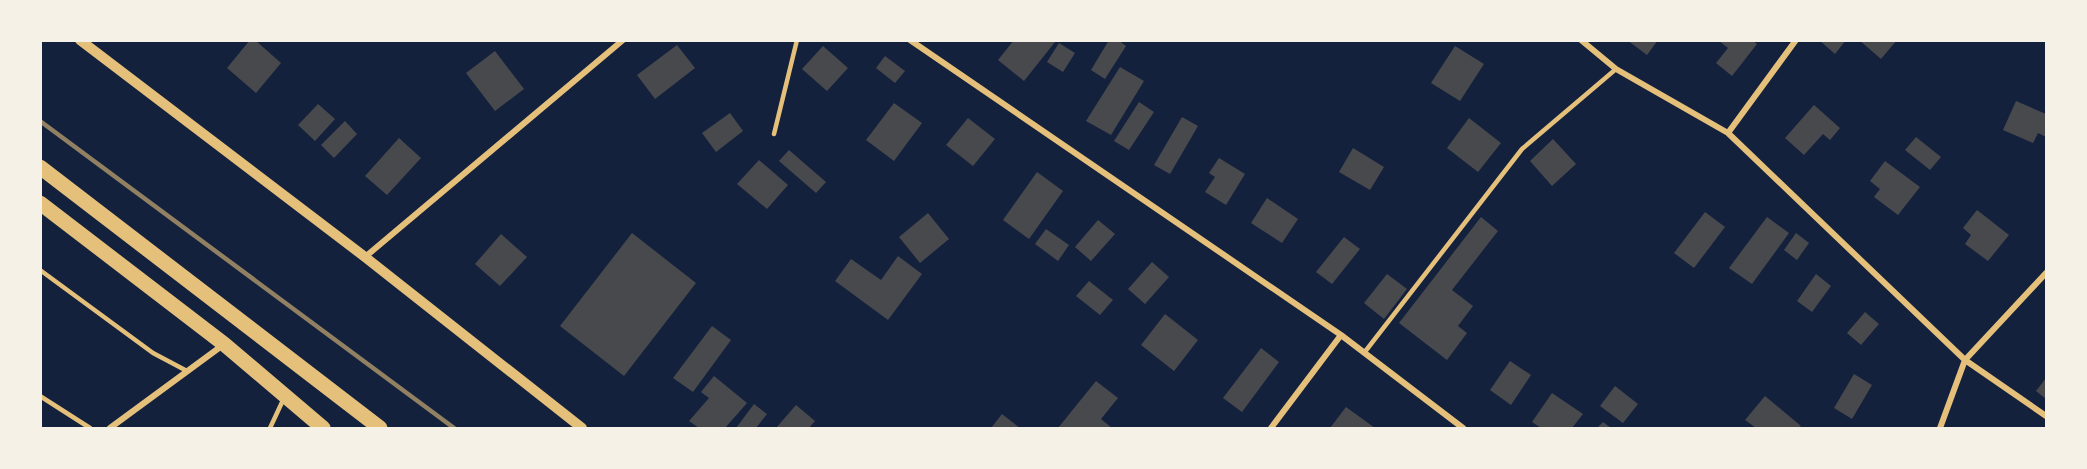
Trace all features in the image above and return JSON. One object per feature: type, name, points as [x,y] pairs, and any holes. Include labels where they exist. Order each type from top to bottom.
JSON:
[{"type":"main road","points":[[40,167],[380,429]]},
{"type":"main road","points":[[40,203],[224,344],[323,429]]},
{"type":"street","points":[[80,40],[365,257],[582,429]]},
{"type":"street","points":[[365,257],[623,40]]},
{"type":"street","points":[[910,40],[1341,335],[1463,429]]},
{"type":"street","points":[[1581,40],[1616,69],[1728,133],[1965,360],[2046,416]]},
{"type":"street","points":[[1728,133],[1796,40]]},
{"type":"street","points":[[1940,429],[1965,360],[2046,273]]},
{"type":"street","points":[[1271,429],[1341,335]]},
{"type":"street","points":[[110,429],[224,344]]},
{"type":"lane","points":[[774,134],[797,40]]},
{"type":"lane","points":[[1364,353],[1522,149],[1616,69]]},
{"type":"lane","points":[[40,270],[153,353],[186,371]]},
{"type":"lane","points":[[40,396],[90,429]]},
{"type":"lane","points":[[270,429],[285,396]]},
{"type":"building","points":[[250,40],[255,40],[281,63],[256,93],[227,68]]},
{"type":"building","points":[[1014,40],[1055,42],[1024,81],[998,60]]},
{"type":"building","points":[[1109,40],[1118,40],[1126,46],[1105,79],[1091,70]]},
{"type":"building","points":[[1627,40],[1658,40],[1647,55]]},
{"type":"building","points":[[1718,40],[1752,40],[1757,44],[1732,76],[1716,63],[1728,48]]},
{"type":"building","points":[[1819,40],[1846,40],[1835,54]]},
{"type":"building","points":[[1859,40],[1897,40],[1881,59]]},
{"type":"building","points":[[1059,43],[1075,53],[1063,72],[1047,62]]},
{"type":"building","points":[[677,45],[695,68],[655,99],[637,75]]},
{"type":"building","points":[[823,46],[848,68],[827,91],[802,69]]},
{"type":"building","points":[[1455,46],[1484,64],[1460,101],[1431,83]]},
{"type":"building","points":[[495,51],[524,89],[495,111],[466,73]]},
{"type":"building","points":[[885,56],[905,71],[895,83],[876,68]]},
{"type":"building","points":[[1120,67],[1144,81],[1111,135],[1086,121]]},
{"type":"building","points":[[2016,101],[2046,114],[2046,137],[2038,133],[2033,143],[2003,130]]},
{"type":"building","points":[[1139,102],[1154,112],[1129,150],[1114,141]]},
{"type":"building","points":[[894,103],[922,123],[894,161],[866,140]]},
{"type":"building","points":[[318,104],[335,119],[315,141],[298,125]]},
{"type":"building","points":[[1814,105],[1840,128],[1830,140],[1823,134],[1804,155],[1785,138]]},
{"type":"building","points":[[730,113],[743,131],[716,152],[702,133]]},
{"type":"building","points":[[1182,117],[1198,126],[1170,174],[1154,165]]},
{"type":"building","points":[[968,118],[995,139],[973,166],[946,145]]},
{"type":"building","points":[[1469,118],[1501,143],[1478,172],[1447,148]]},
{"type":"building","points":[[345,121],[357,134],[334,158],[321,145]]},
{"type":"building","points":[[1916,137],[1941,157],[1930,170],[1905,150]]},
{"type":"building","points":[[399,138],[421,158],[387,195],[365,176]]},
{"type":"building","points":[[1553,139],[1576,164],[1552,186],[1530,161]]},
{"type":"building","points":[[1353,148],[1384,167],[1370,190],[1339,172]]},
{"type":"building","points":[[789,150],[826,182],[816,193],[779,161]]},
{"type":"building","points":[[1219,158],[1245,174],[1226,205],[1205,192],[1215,177],[1209,173]]},
{"type":"building","points":[[759,160],[788,185],[767,209],[737,184]]},
{"type":"building","points":[[1885,161],[1920,187],[1898,215],[1874,197],[1880,189],[1870,181]]},
{"type":"building","points":[[1037,172],[1063,191],[1029,239],[1003,220]]},
{"type":"building","points":[[1267,198],[1298,219],[1282,243],[1251,223]]},
{"type":"building","points":[[1977,210],[2009,235],[1988,261],[1965,244],[1971,235],[1963,228]]},
{"type":"building","points":[[1705,212],[1725,227],[1694,268],[1674,253]]},
{"type":"building","points":[[928,213],[949,239],[920,263],[899,237]]},
{"type":"building","points":[[1481,217],[1498,231],[1452,290],[1473,306],[1458,326],[1467,333],[1447,360],[1399,323]]},
{"type":"building","points":[[1767,217],[1789,233],[1752,284],[1729,268]]},
{"type":"building","points":[[1098,220],[1115,234],[1091,261],[1075,247]]},
{"type":"building","points":[[1046,229],[1069,245],[1058,261],[1035,244]]},
{"type":"building","points":[[632,233],[696,283],[624,376],[560,326]]},
{"type":"building","points":[[1796,233],[1809,243],[1797,260],[1784,250]]},
{"type":"building","points":[[501,234],[527,257],[500,286],[475,264]]},
{"type":"building","points":[[1344,237],[1360,249],[1332,284],[1316,272]]},
{"type":"building","points":[[898,256],[922,274],[888,320],[835,281],[851,259],[881,280]]},
{"type":"building","points":[[1152,262],[1169,277],[1145,304],[1128,289]]},
{"type":"building","points":[[1387,274],[1407,289],[1384,319],[1364,303]]},
{"type":"building","points":[[1816,274],[1831,286],[1812,312],[1797,301]]},
{"type":"building","points":[[1089,281],[1113,300],[1100,315],[1076,296]]},
{"type":"building","points":[[1865,312],[1879,324],[1861,345],[1847,333]]},
{"type":"building","points":[[1165,314],[1198,340],[1174,371],[1141,345]]},
{"type":"building","points":[[712,326],[731,340],[693,392],[673,378]]},
{"type":"building","points":[[1261,348],[1279,362],[1242,412],[1223,398]]},
{"type":"building","points":[[1510,361],[1531,375],[1511,405],[1490,390]]},
{"type":"building","points":[[1854,374],[1872,385],[1852,419],[1834,408]]},
{"type":"building","points":[[714,376],[747,403],[725,428],[699,428],[689,421],[709,398],[701,392]]},
{"type":"building","points":[[2046,378],[2046,399],[2036,391]]},
{"type":"building","points":[[1096,381],[1118,398],[1101,419],[1112,428],[1058,428]]},
{"type":"building","points":[[1615,386],[1638,404],[1623,423],[1600,406]]},
{"type":"building","points":[[1552,393],[1583,414],[1572,428],[1541,428],[1532,422]]},
{"type":"building","points":[[1765,396],[1801,426],[1798,428],[1756,428],[1745,420]]},
{"type":"building","points":[[754,404],[767,414],[756,428],[736,428]]},
{"type":"building","points":[[796,405],[815,421],[809,428],[776,428]]},
{"type":"building","points":[[1346,407],[1375,428],[1330,428]]},
{"type":"building","points":[[1002,414],[1020,428],[991,428]]},
{"type":"building","points":[[1603,422],[1611,428],[1597,428]]},
{"type":"railway","points":[[40,121],[454,428]]}]
